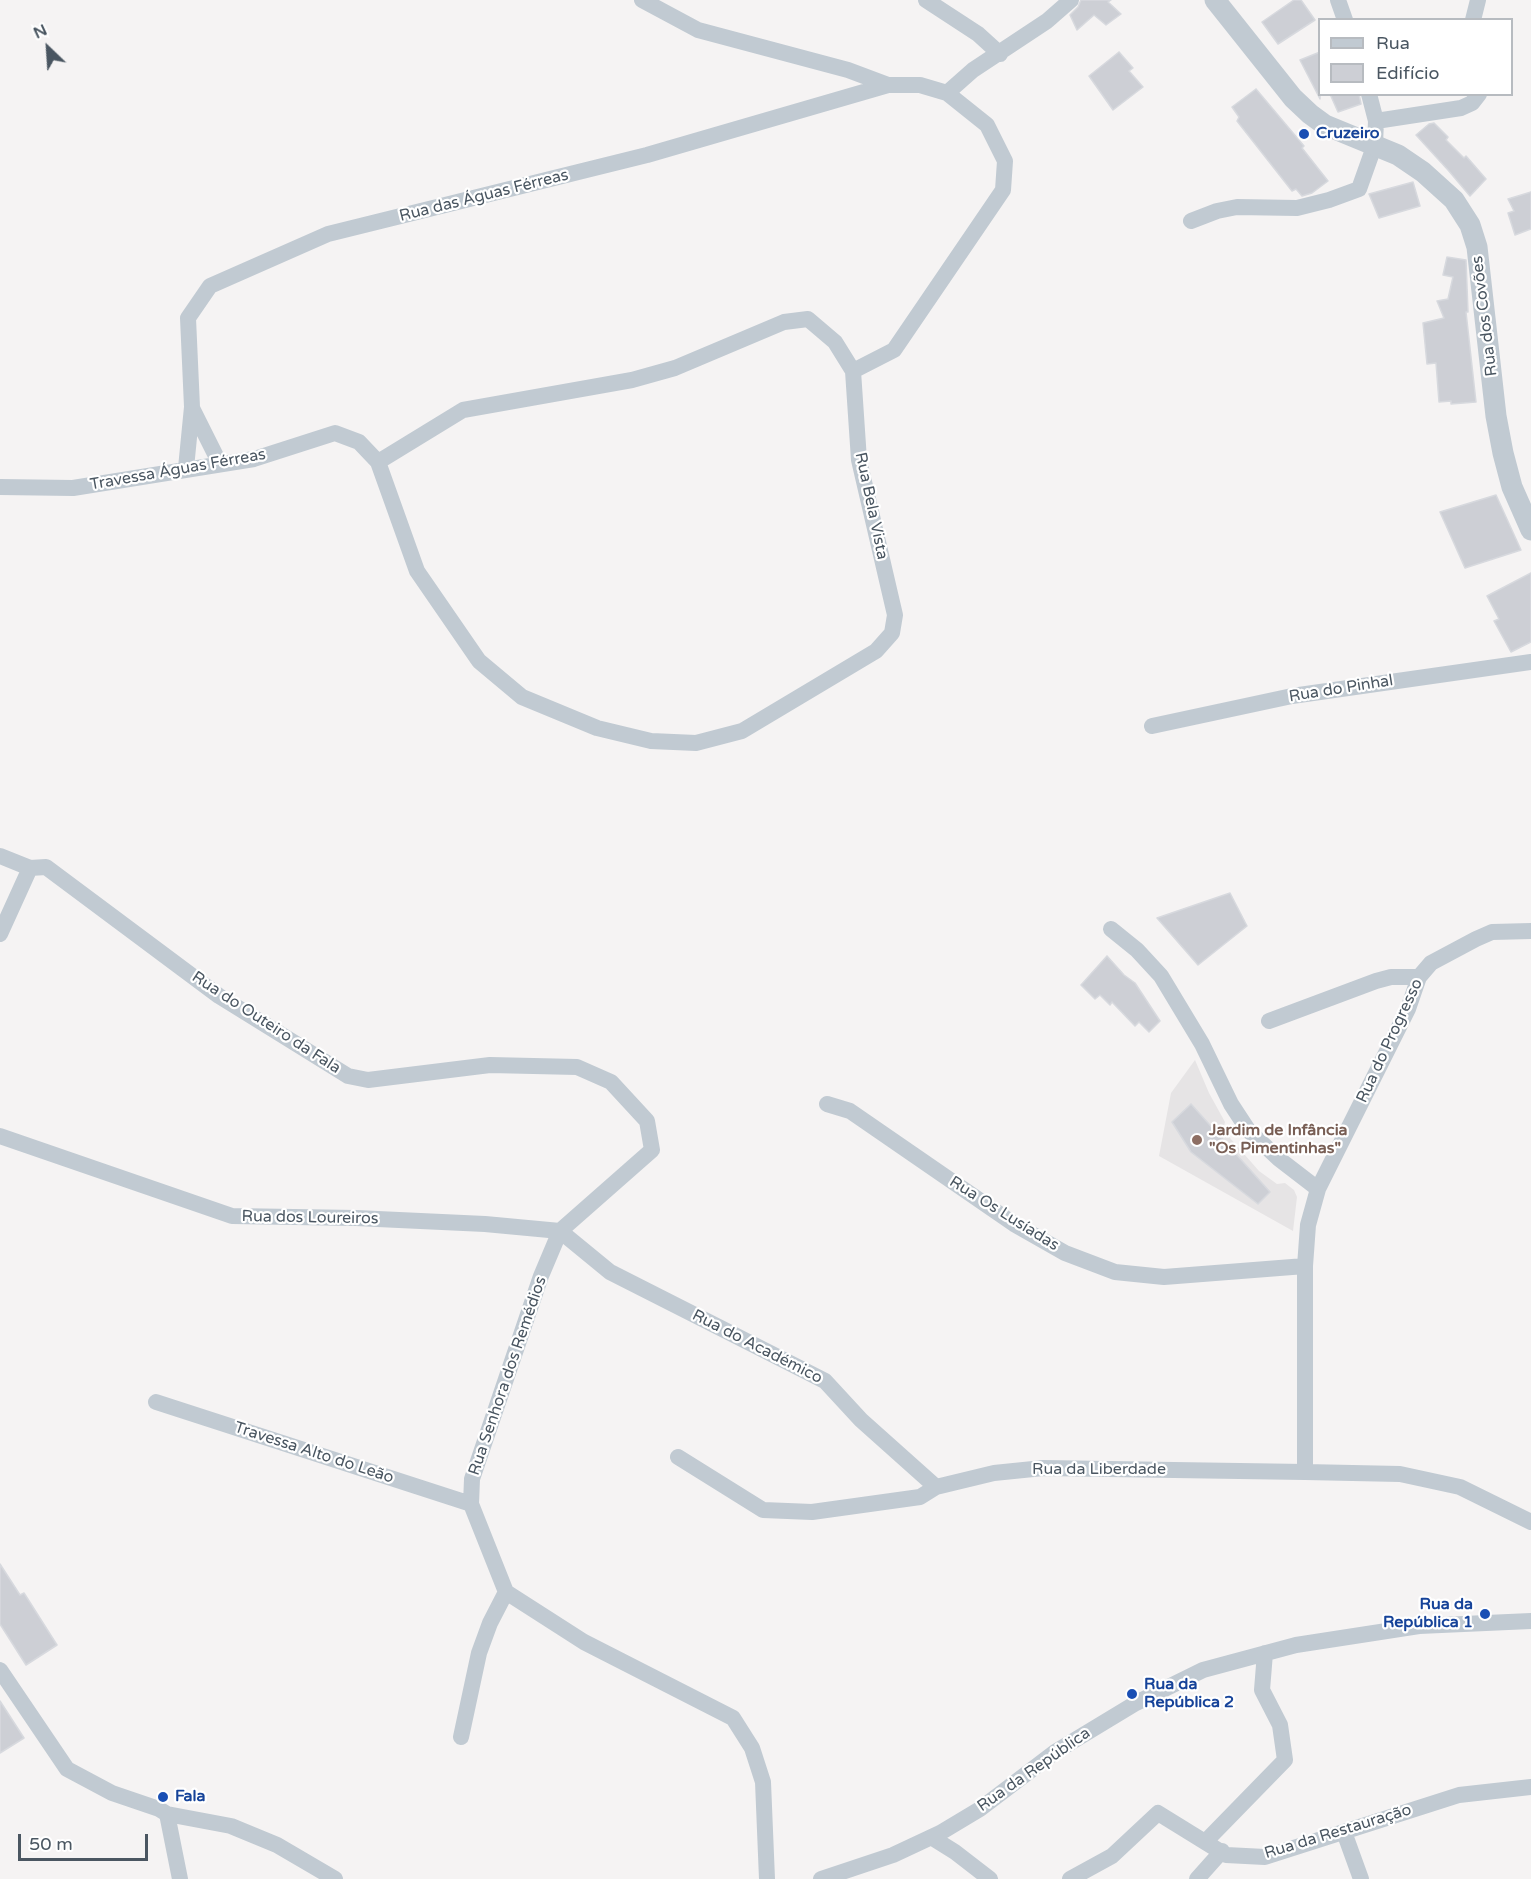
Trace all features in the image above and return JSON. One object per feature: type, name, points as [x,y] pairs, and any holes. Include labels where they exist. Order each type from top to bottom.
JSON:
[{"type":"street","points":[[378,462],[463,410],[632,380],[675,368],[784,322],[808,319],[835,342],[853,371],[894,350],[1003,190],[1005,161],[987,124],[947,93],[920,85],[888,85],[848,70],[698,30],[642,0]]},
{"type":"street","points":[[926,0],[978,34],[1000,54]]},
{"type":"street","points":[[947,93],[973,70],[1047,21],[1071,0]]},
{"type":"street","name":"Rua dos Covões","points":[[1215,0],[1293,99],[1325,125],[1398,155],[1423,172],[1454,200],[1470,225],[1477,247],[1503,453],[1512,487],[1531,530]]},
{"type":"street","points":[[1338,0],[1344,18]]},
{"type":"street","points":[[1474,18],[1478,0]]},
{"type":"street","name":"Rua das Águas Férreas","points":[[186,468],[192,407],[188,318],[210,286],[328,234],[647,155],[888,85]]},
{"type":"street","points":[[1191,221],[1217,211],[1237,207],[1297,208],[1359,189],[1375,144],[1376,121],[1370,96]]},
{"type":"street","points":[[1376,121],[1461,108],[1472,103],[1477,96]]},
{"type":"street","name":"Rua Bela Vista","points":[[378,462],[417,571],[479,661],[522,697],[597,728],[651,741],[696,743],[742,731],[876,651],[892,633],[895,615],[859,460],[853,371]]},
{"type":"street","name":"Rua das Águas Férreas","points":[[192,407],[220,464]]},
{"type":"street","name":"Travessa Águas Férreas","points":[[0,487],[73,488],[186,468],[254,459],[335,433],[359,442],[378,462]]},
{"type":"street","name":"Rua do Pinhal","points":[[1152,726],[1292,696],[1531,662]]},
{"type":"street","name":"Rua do Outeiro da Fala","points":[[0,856],[30,868],[46,867],[219,996],[348,1076],[368,1080],[490,1065],[577,1067],[611,1082],[647,1121],[652,1150],[560,1232]]},
{"type":"street","points":[[0,934],[30,868]]},
{"type":"street","points":[[1111,929],[1137,950],[1161,976],[1202,1044],[1230,1104],[1248,1130],[1279,1159],[1318,1189]]},
{"type":"street","name":"Rua do Progresso","points":[[1305,1472],[1305,1266],[1308,1225],[1318,1189],[1408,1009],[1419,977],[1431,963],[1484,935],[1492,932],[1531,931]]},
{"type":"street","points":[[1269,1021],[1376,981],[1391,977],[1419,977]]},
{"type":"street","name":"Rua Os Lusíadas","points":[[827,1104],[850,1111],[1014,1224],[1065,1253],[1115,1272],[1164,1277],[1305,1266]]},
{"type":"street","name":"Rua dos Loureiros","points":[[0,1136],[232,1216],[356,1218],[485,1224],[560,1232]]},
{"type":"street","name":"Rua do Académico","points":[[560,1232],[610,1272],[825,1381],[861,1420],[936,1487]]},
{"type":"street","name":"Rua Senhora dos Remédios","points":[[506,1592],[471,1504],[472,1479],[541,1276],[560,1232]]},
{"type":"street","name":"Travessa Alto do Leão","points":[[156,1402],[471,1504]]},
{"type":"street","name":"Rua da Liberdade","points":[[678,1457],[763,1510],[812,1512],[920,1497],[936,1487],[993,1473],[1043,1468],[1305,1472],[1400,1474],[1460,1487],[1531,1522]]},
{"type":"street","points":[[461,1737],[479,1653],[490,1623],[506,1592],[584,1642],[733,1718],[752,1748],[763,1782],[767,1879]]},
{"type":"street","name":"Rua da República","points":[[821,1879],[893,1855],[931,1838],[980,1809],[1055,1752],[1136,1702],[1203,1670],[1296,1645],[1419,1626],[1531,1621]]},
{"type":"street","points":[[1206,1841],[1285,1760],[1280,1725],[1262,1690],[1265,1653]]},
{"type":"street","points":[[0,1670],[66,1769],[112,1793],[159,1809],[167,1814],[231,1826],[277,1845],[335,1879]]},
{"type":"street","name":"Rua da Restauração","points":[[1070,1879],[1112,1856],[1158,1813],[1226,1855],[1265,1857],[1459,1795],[1531,1787]]},
{"type":"street","points":[[167,1814],[180,1879]]},
{"type":"street","points":[[1344,1832],[1361,1879]]},
{"type":"street","points":[[931,1838],[955,1852],[990,1879]]},
{"type":"street","points":[[1197,1879],[1222,1851]]},
{"type":"shaded area","name":"Jardim de Infância \"Os Pimentinhas\"","points":[[1195,1060],[1225,1122],[1223,1130],[1259,1171],[1277,1184],[1285,1183],[1294,1190],[1297,1197],[1293,1231],[1159,1156],[1171,1093]]},
{"type":"building","points":[[1081,0],[1111,0],[1108,2],[1121,14],[1106,25],[1094,15],[1077,30],[1070,15]]},
{"type":"building","points":[[1294,0],[1301,0],[1315,20],[1278,44],[1262,22]]},
{"type":"building","points":[[1119,52],[1133,68],[1129,71],[1143,87],[1113,110],[1089,76]]},
{"type":"building","points":[[1318,53],[1318,95],[1300,60]]},
{"type":"building","points":[[1256,89],[1304,146],[1302,148],[1328,181],[1312,193],[1302,196],[1296,189],[1292,191],[1237,121],[1239,117],[1232,107]]},
{"type":"building","points":[[1331,96],[1359,96],[1361,104],[1338,112]]},
{"type":"building","points":[[1434,123],[1448,137],[1446,140],[1464,158],[1466,156],[1486,179],[1470,196],[1416,135],[1429,124]]},
{"type":"building","points":[[1413,182],[1420,206],[1379,218],[1369,194]]},
{"type":"building","points":[[1531,192],[1531,229],[1515,235],[1508,213],[1514,211],[1508,199]]},
{"type":"building","points":[[1447,257],[1466,260],[1468,312],[1466,312],[1476,402],[1451,404],[1451,401],[1439,402],[1436,363],[1427,364],[1423,323],[1444,318],[1437,301],[1448,299],[1453,277],[1443,275]]},
{"type":"building","points":[[1496,495],[1521,550],[1465,568],[1440,512]]},
{"type":"building","points":[[1531,573],[1531,642],[1511,652],[1494,621],[1499,619],[1487,596]]},
{"type":"building","points":[[1230,893],[1247,926],[1198,965],[1157,918]]},
{"type":"building","points":[[1107,956],[1124,975],[1135,983],[1160,1021],[1149,1032],[1139,1022],[1135,1026],[1112,1002],[1110,1005],[1100,995],[1095,999],[1081,985]]},
{"type":"building","points":[[1191,1104],[1270,1192],[1258,1204],[1191,1152],[1172,1122]]},
{"type":"building","points":[[0,1564],[20,1595],[24,1593],[57,1645],[26,1665],[0,1624]]},
{"type":"building","points":[[0,1701],[24,1738],[0,1753]]},
{"type":"place","name":"Cruzeiro","points":[[1304,134]]},
{"type":"place","name":"Jardim de Infância \"Os Pimentinhas\"","points":[[1197,1140]]},
{"type":"place","name":"Rua da República 1","points":[[1485,1614]]},
{"type":"place","name":"Rua da República 2","points":[[1132,1694]]},
{"type":"place","name":"Fala","points":[[163,1797]]}]
